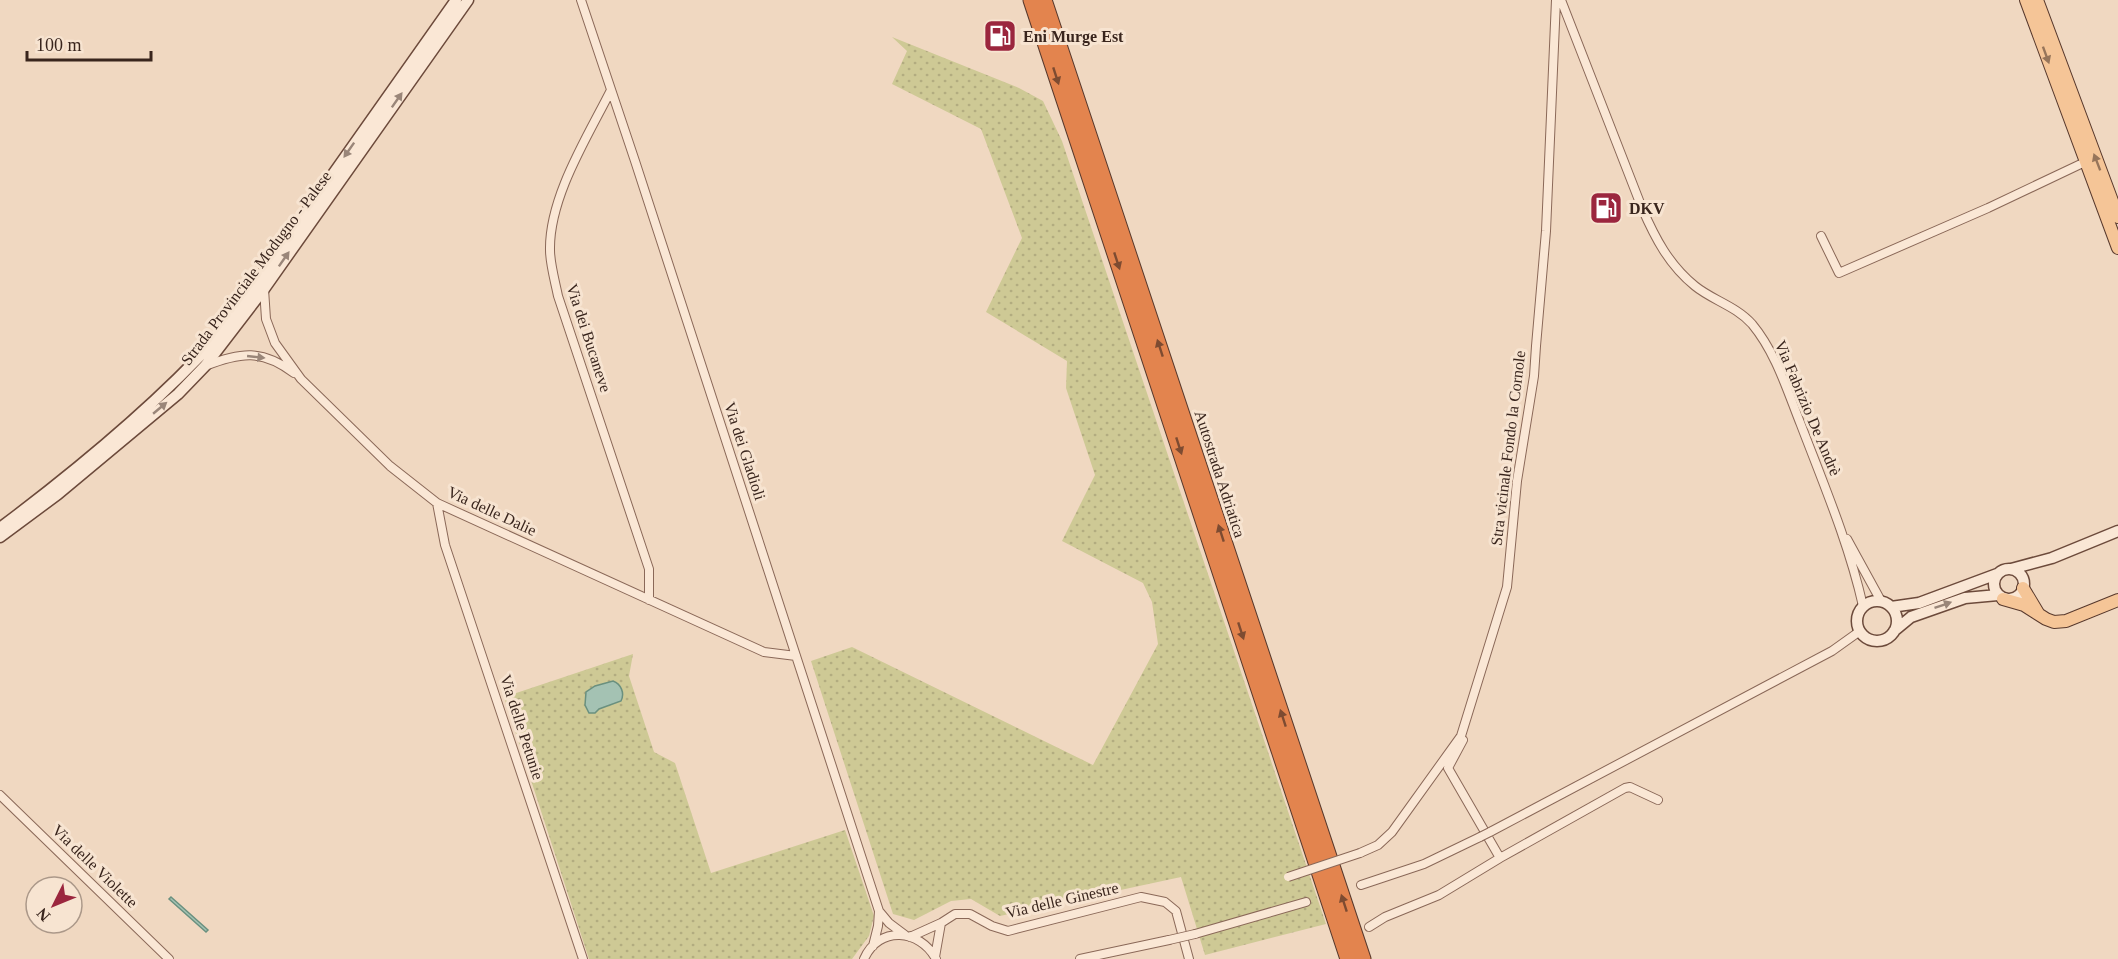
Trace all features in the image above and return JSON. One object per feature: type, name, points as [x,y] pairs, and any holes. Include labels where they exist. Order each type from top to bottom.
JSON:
[{"type":"highway","name":"Autostrada Adriatica","points":[[1031,0],[1348,959]]},
{"type":"highway","name":"Autostrada Adriatica","points":[[1044,0],[1363,959]]},
{"type":"main road","name":"Strada Provinciale Modugno - Palese","points":[[0,528],[54,488],[134,418],[178,379],[218,337],[456,0]]},
{"type":"main road","name":"Strada Provinciale Modugno - Palese","points":[[0,537],[58,494],[178,394],[205,366],[264,289],[468,0]]},
{"type":"main road","points":[[2026,0],[2118,248]]},
{"type":"main road","points":[[2037,0],[2118,217]]},
{"type":"main road","points":[[2052,558],[2023,583],[2021,593],[2013,599],[1965,598],[1911,617],[1883,639],[1877,640],[1864,636],[1860,631],[1857,618],[1863,606],[1871,602],[1919,603],[2001,571],[2052,558],[2118,531]]},
{"type":"main road","points":[[2011,569],[2016,571],[2038,614]]},
{"type":"main road","points":[[1997,574],[1994,585],[2001,597],[2024,605],[2054,622],[2066,621],[2118,600]]},
{"type":"main road","points":[[1886,604],[1896,618],[1893,631]]},
{"type":"street","name":"Via dei Gladioli","points":[[581,0],[879,911],[889,923],[927,946],[935,958]]},
{"type":"street","name":"Stra vicinale Fondo la Cornole","points":[[1288,877],[1360,853],[1378,845],[1392,832],[1461,735],[1507,587],[1519,470],[1534,376],[1546,231],[1556,0]]},
{"type":"street","name":"Via Fabrizio De Andrè","points":[[1561,0],[1652,230],[1667,258],[1696,287],[1729,306],[1750,322],[1772,351],[1842,531]]},
{"type":"street","name":"Via dei Bucaneve","points":[[611,90],[568,173],[555,211],[550,249],[558,296],[649,569],[649,600]]},
{"type":"street","points":[[1821,236],[1839,273],[1988,208],[2085,162]]},
{"type":"street","name":"Via delle Dalie","points":[[264,289],[266,319],[275,343],[301,379],[390,466],[437,503],[764,652],[796,656]]},
{"type":"street","points":[[205,366],[234,357],[255,355],[277,361],[301,379]]},
{"type":"street","name":"Via delle Petunie","points":[[437,503],[445,545],[583,959]]},
{"type":"street","points":[[1842,531],[1886,604]]},
{"type":"street","points":[[1842,531],[1863,606]]},
{"type":"street","points":[[1361,885],[1424,864],[1490,832],[1832,651],[1860,631]]},
{"type":"street","points":[[1461,735],[1464,738],[1449,768],[1500,858]]},
{"type":"street","points":[[1369,927],[1385,917],[1439,895],[1625,788],[1630,787],[1658,800]]},
{"type":"street","name":"Via delle Violette","points":[[0,795],[170,959]]},
{"type":"street","name":"Via delle Ginestre","points":[[908,936],[941,923],[955,914],[970,914],[992,926],[1008,931],[1142,897],[1165,902],[1176,911],[1190,959]]},
{"type":"street","points":[[1080,959],[1195,934],[1306,903]]},
{"type":"street","name":"Via dei Gladioli","points":[[864,958],[873,946],[879,911]]},
{"type":"street","points":[[935,958],[941,923]]},
{"type":"street","points":[[873,946],[881,939],[894,935],[908,936]]},
{"type":"street","points":[[154,959],[158,947]]},
{"type":"shaded area","points":[[892,37],[1019,88],[1043,101],[1062,141],[1326,924],[1205,955],[1181,877],[1000,916],[971,899],[951,901],[914,920],[893,914],[811,661],[852,647],[1093,765],[1158,644],[1152,602],[1143,583],[1062,541],[1095,475],[1066,388],[1067,361],[986,312],[1022,238],[981,129],[892,84],[907,51]]},
{"type":"shaded area","points":[[633,654],[629,676],[654,752],[675,763],[711,873],[845,830],[874,916],[869,936],[852,959],[589,959],[504,697]]},
{"type":"shaded area","points":[[613,681],[622,689],[621,701],[599,709],[595,713],[589,713],[585,705],[586,692],[595,686]]},
{"type":"shaded area","points":[[171,897],[208,930],[206,932],[169,899]]},
{"type":"place","name":"Eni Murge Est","points":[[1000,36]]},
{"type":"place","name":"DKV","points":[[1606,208]]}]
